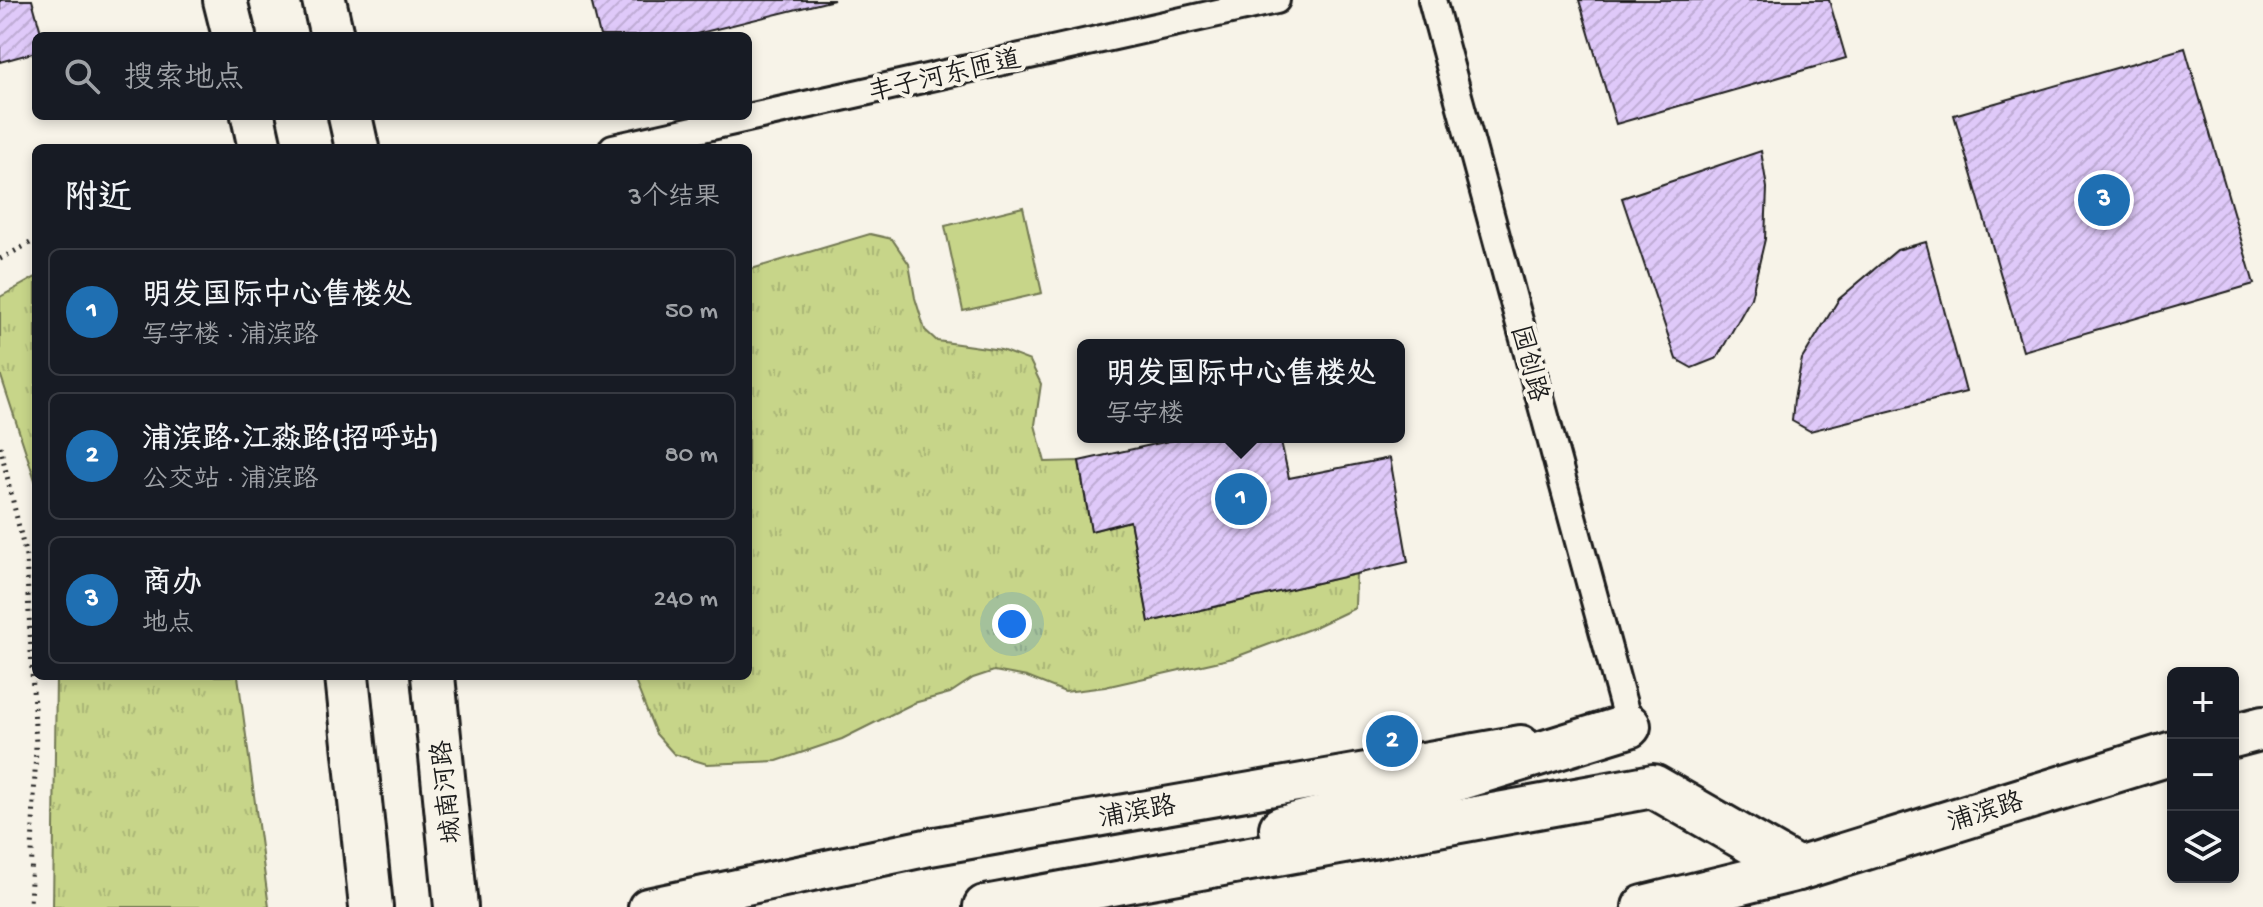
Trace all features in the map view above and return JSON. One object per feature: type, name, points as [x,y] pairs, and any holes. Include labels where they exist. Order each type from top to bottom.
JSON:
[{"type":"main road","points":[[225,0],[233,32]]},
{"type":"main road","points":[[324,0],[331,32]]},
{"type":"main road","points":[[254,120],[259,144]]},
{"type":"main road","points":[[351,120],[356,144]]},
{"type":"main road","points":[[347,680],[371,907]]},
{"type":"main road","name":"城南河路","points":[[433,680],[456,907]]},
{"type":"main road","points":[[970,907],[1379,803],[1629,726]]},
{"type":"main road","points":[[2239,734],[2263,728]]},
{"type":"main road","name":"浦滨路","points":[[1644,907],[1798,869],[2167,755]]},
{"type":"main road","points":[[985,907],[1653,786],[1798,869]]},
{"type":"street","name":"丰子河东匝道","points":[[752,117],[1276,0]]},
{"type":"street","name":"园创路","points":[[1432,0],[1629,726]]},
{"type":"street","name":"丰子河东匝道","points":[[631,144],[738,120]]},
{"type":"street","name":"浦滨路","points":[[647,907],[930,847],[1629,726]]},
{"type":"path","points":[[0,259],[32,242]]},
{"type":"path","points":[[0,446],[26,557],[32,670]]},
{"type":"path","points":[[30,907],[36,745],[33,680]]},
{"type":"green space","points":[[1023,207],[1042,293],[963,311],[945,226]]},
{"type":"green space","points":[[870,234],[892,239],[909,264],[925,330],[937,341],[1001,350],[1030,361],[1041,384],[1035,425],[1045,462],[1079,461],[1091,531],[1130,521],[1149,622],[1356,574],[1355,608],[1315,627],[1233,658],[1105,687],[1065,692],[1027,677],[994,671],[973,678],[950,693],[914,703],[842,739],[777,761],[707,764],[674,754],[656,734],[635,680],[752,680],[752,269]]},
{"type":"green space","points":[[32,279],[32,471],[0,373],[0,297]]},
{"type":"green space","points":[[56,680],[239,680],[269,907],[53,907]]},
{"type":"building","points":[[0,0],[32,0],[41,32],[32,32],[32,53],[0,62]]},
{"type":"building","points":[[591,0],[834,0],[704,32],[599,32]]},
{"type":"building","points":[[1579,0],[1829,0],[1846,58],[1616,124]]},
{"type":"building","points":[[2185,48],[2254,284],[2023,351],[1954,115]]},
{"type":"building","points":[[1761,151],[1767,188],[1765,239],[1751,298],[1717,358],[1692,368],[1676,359],[1622,198]]},
{"type":"building","points":[[1926,242],[1966,392],[1810,431],[1792,421],[1802,359],[1839,299],[1897,250]]},
{"type":"building","points":[[1160,443],[1281,443],[1289,478],[1390,458],[1408,562],[1149,622],[1130,521],[1091,531],[1079,461]]},
{"type":"place","name":"商办","points":[[2104,200]]},
{"type":"place","name":"明发国际中心售楼处","points":[[1241,499]]},
{"type":"place","name":"浦滨路·江淼路(招呼站)","points":[[1392,741]]}]
